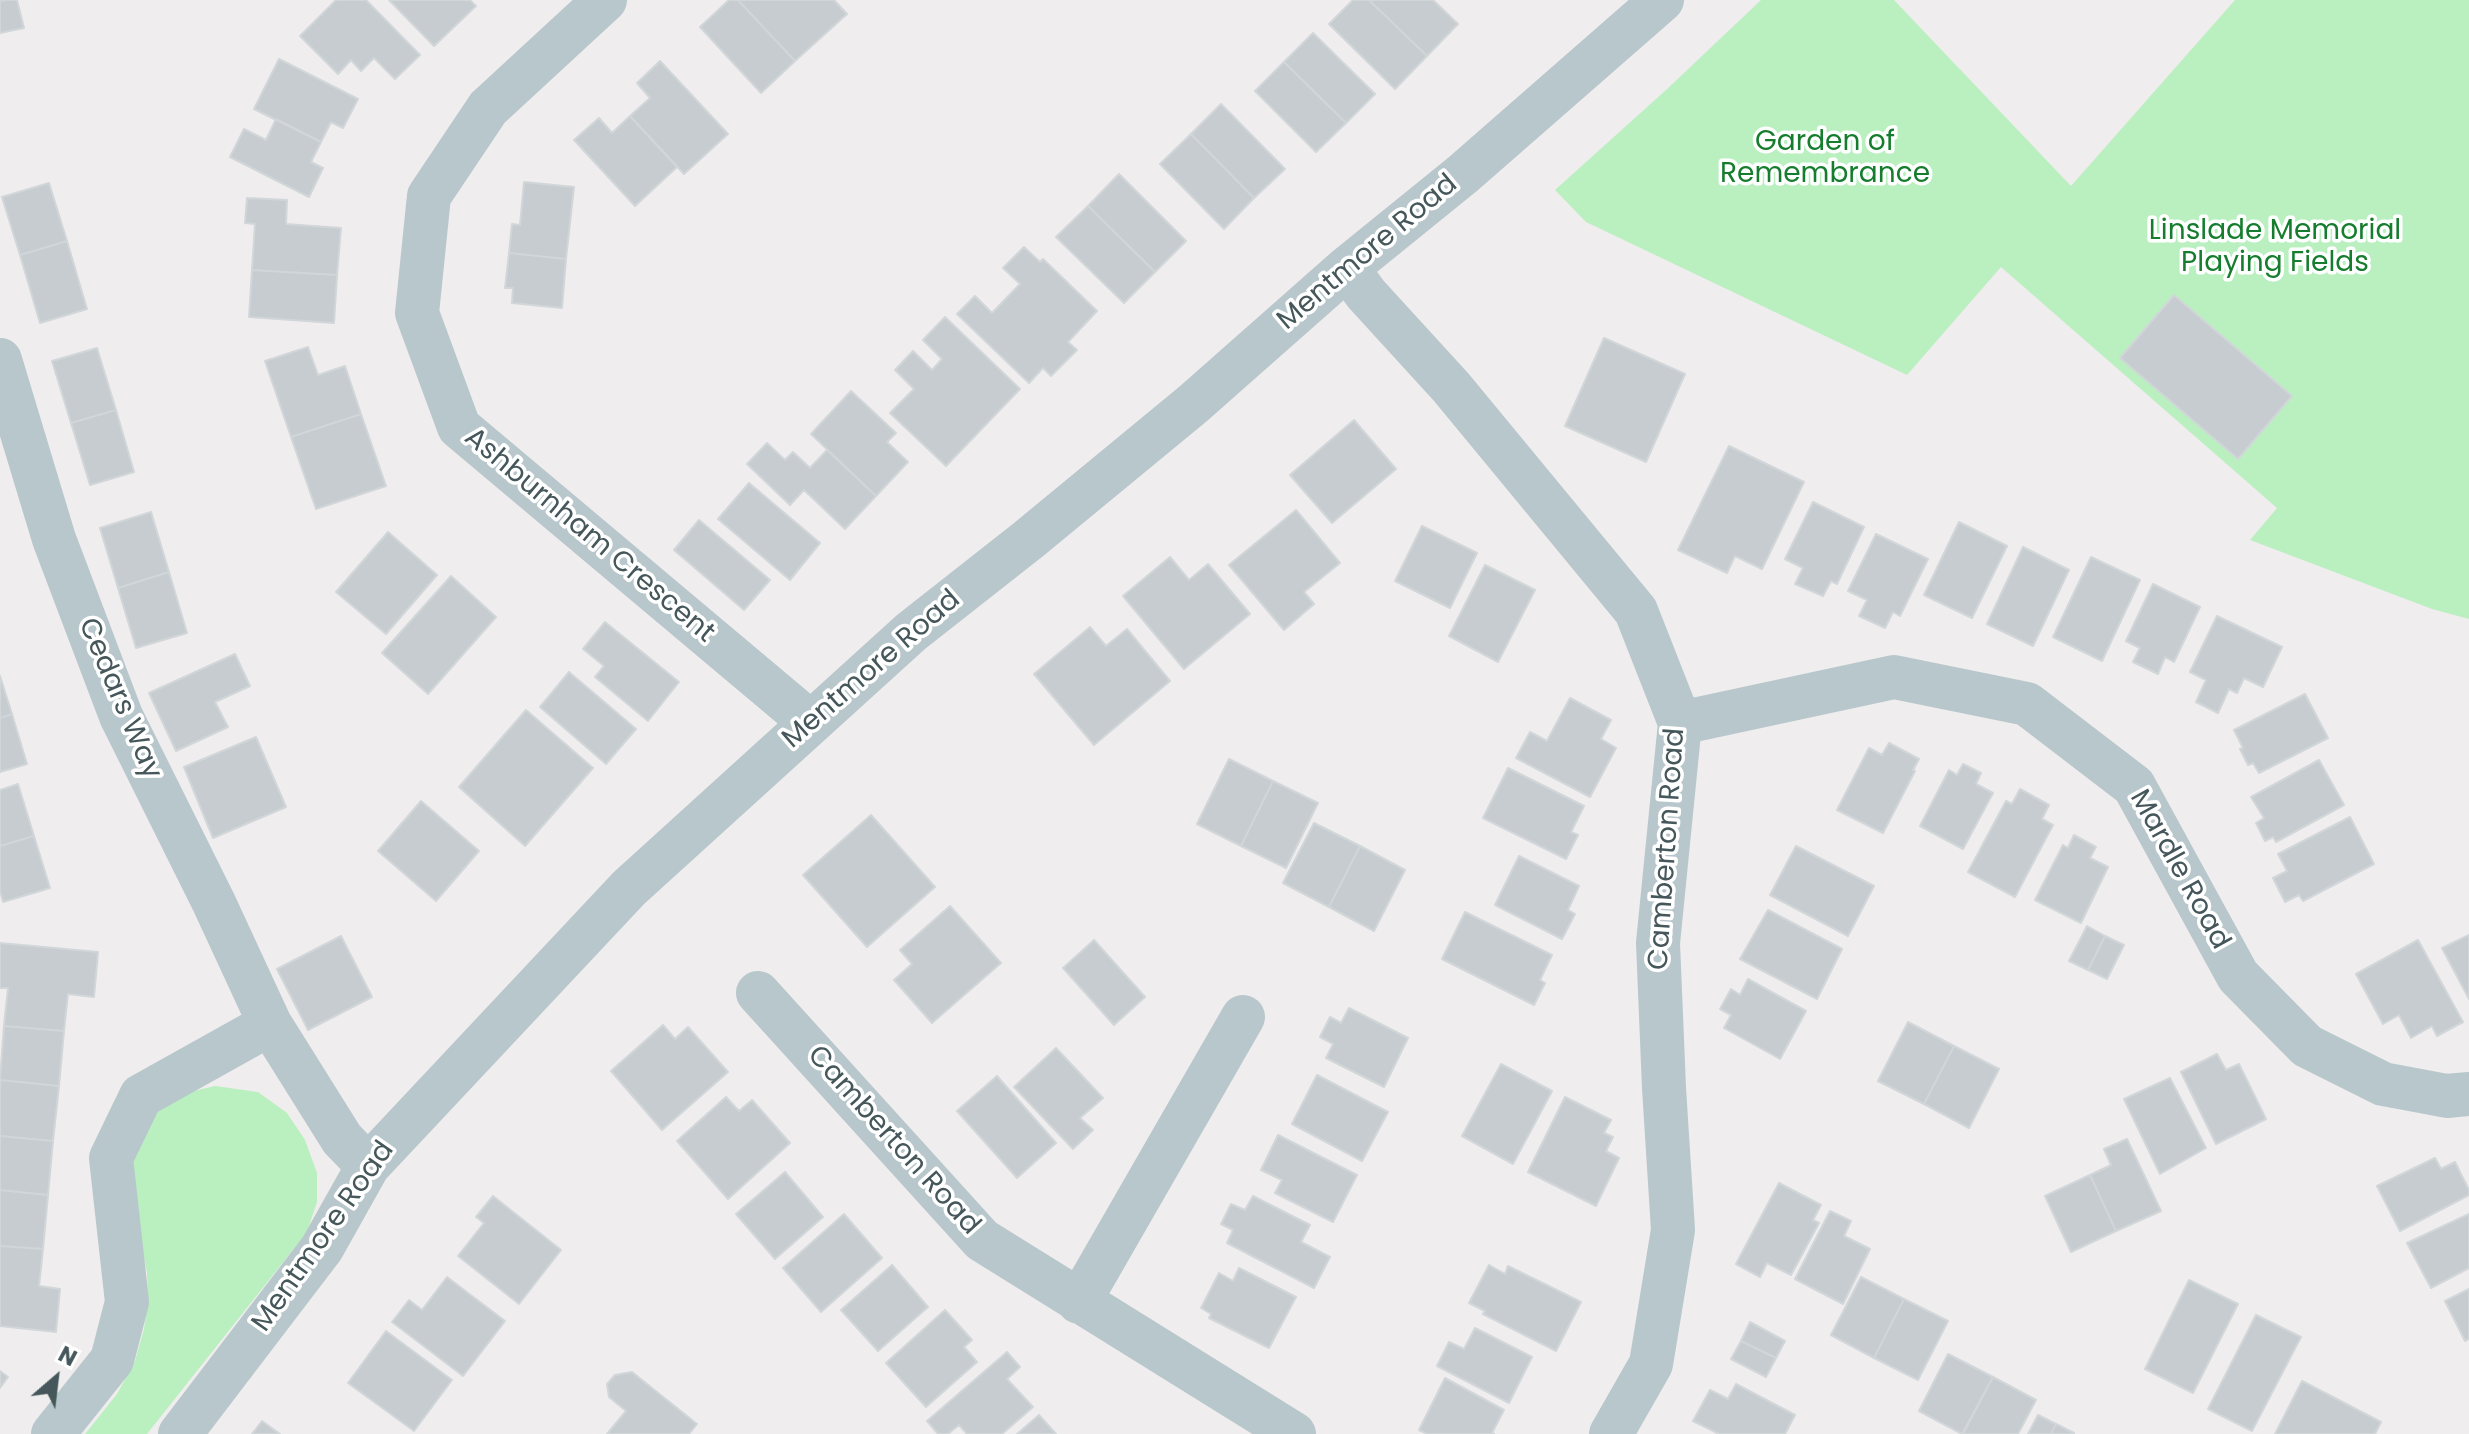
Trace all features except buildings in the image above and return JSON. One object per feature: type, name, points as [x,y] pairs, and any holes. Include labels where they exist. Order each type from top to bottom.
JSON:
[{"type":"street","name":"Ashburnham Crescent","points":[[605,0],[488,108],[429,196],[417,313],[459,427],[810,722]]},
{"type":"street","name":"Mentmore Road","points":[[180,1434],[322,1248],[368,1166],[629,888],[911,632],[1193,404],[1347,268],[1463,174],[1662,0]]},
{"type":"street","name":"Camberton Road","points":[[1347,268],[1366,294],[1451,387],[1636,611],[1680,723],[1658,943],[1673,1230],[1651,1364],[1611,1434]]},
{"type":"street","name":"Cedars Way","points":[[0,360],[54,539],[121,716],[270,1024],[342,1139],[368,1166]]},
{"type":"street","name":"Mardle Road","points":[[1680,723],[1894,677],[2027,704],[2134,786],[2238,976],[2307,1046],[2383,1084],[2447,1096],[2469,1094]]},
{"type":"street","name":"Camberton Road","points":[[758,993],[982,1240],[1294,1434]]},
{"type":"street","points":[[1079,1302],[1243,1017]]},
{"type":"street","points":[[53,1434],[112,1360],[127,1302],[111,1158],[141,1096],[270,1024]]},
{"type":"green space","name":"Linslade Memorial Playing Fields","points":[[1761,0],[1894,0],[2071,186],[2235,0],[2469,0],[2469,619],[2432,609],[2250,540],[2277,508],[2001,267],[1907,375],[1586,222],[1555,190]]},
{"type":"green space","points":[[215,1086],[258,1092],[287,1113],[305,1140],[317,1173],[317,1202],[307,1232],[147,1434],[85,1434],[117,1394],[135,1361],[144,1329],[148,1300],[147,1273],[128,1176],[143,1117],[173,1096]]},
{"type":"park label","name":"Garden of Remembrance","points":[[1825,159]]}]
